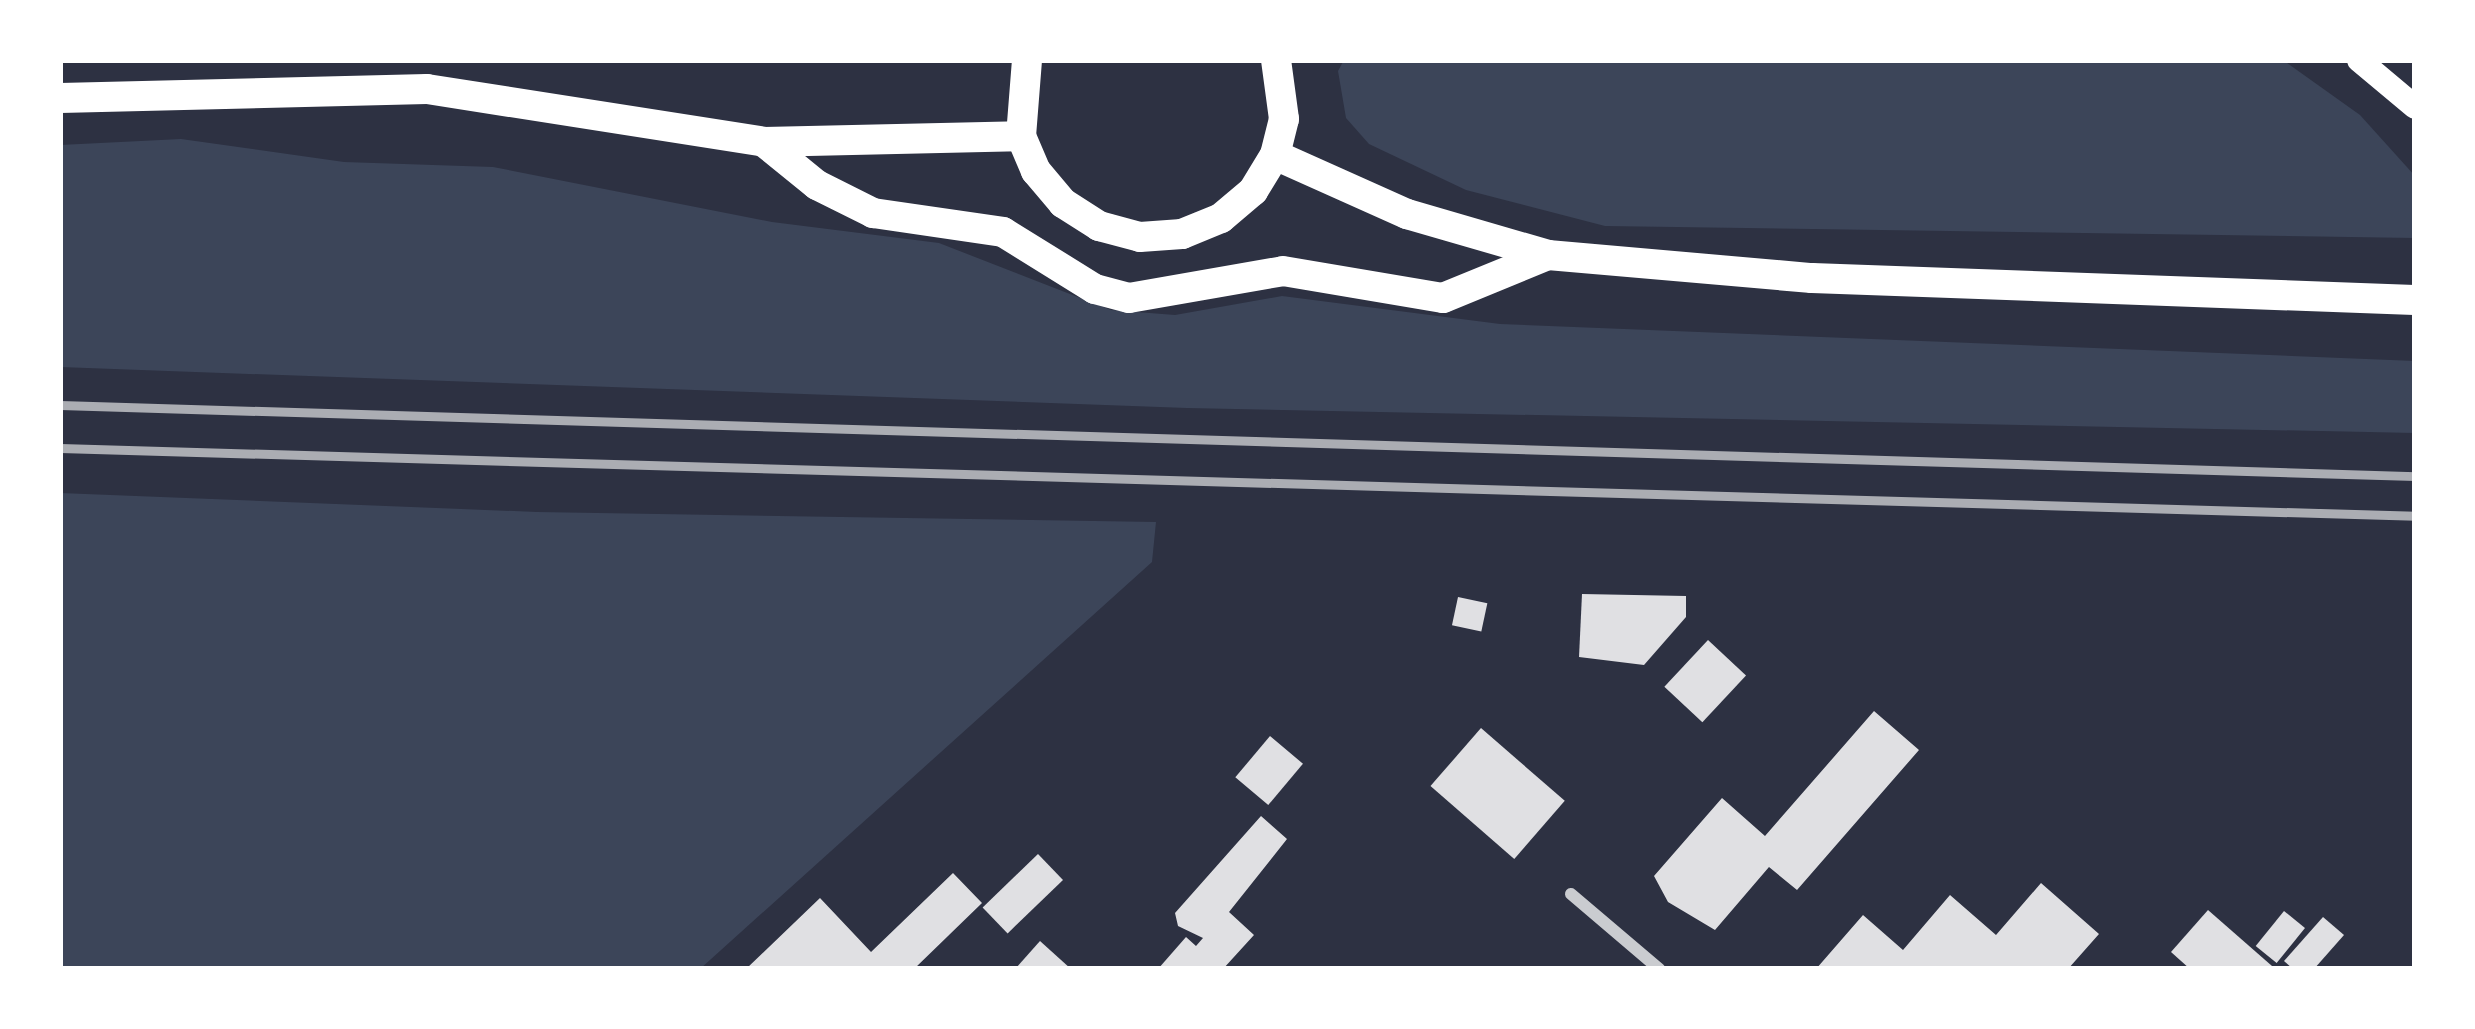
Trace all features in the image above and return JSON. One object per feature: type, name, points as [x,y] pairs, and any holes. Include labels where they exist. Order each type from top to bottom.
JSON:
[{"type":"main road","points":[[1027,60],[1021,136],[1063,203],[1099,226],[1140,237],[1182,234],[1221,218],[1252,191],[1275,155],[1284,119],[1276,60]]},
{"type":"main road","points":[[2359,60],[2415,107]]},
{"type":"main road","points":[[60,98],[427,89],[764,142],[1021,136]]},
{"type":"main road","points":[[764,142],[817,184],[873,213],[1003,232],[1095,289],[1129,298],[1283,271],[1443,298],[1548,255]]},
{"type":"main road","points":[[1275,155],[1407,214],[1548,255],[1812,278],[2415,300]]},
{"type":"street","points":[[1571,894],[1659,969]]},
{"type":"shaded area","points":[[1344,60],[2283,60],[2360,115],[2415,176],[2415,238],[1605,226],[1466,190],[1369,144],[1346,118],[1338,71]]},
{"type":"shaded area","points":[[181,139],[344,162],[493,167],[772,222],[939,243],[1111,310],[1175,315],[1282,296],[1500,324],[2415,361],[2415,433],[1187,408],[60,367],[60,145]]},
{"type":"shaded area","points":[[60,493],[537,512],[1156,522],[1152,562],[700,969],[60,969]]},
{"type":"building","points":[[1582,594],[1686,596],[1686,617],[1644,665],[1579,657]]},
{"type":"building","points":[[1458,597],[1487,603],[1481,632],[1452,625]]},
{"type":"building","points":[[1708,640],[1746,675],[1702,722],[1664,687]]},
{"type":"building","points":[[1874,711],[1919,750],[1797,890],[1769,867],[1715,930],[1668,902],[1654,876],[1722,798],[1765,836]]},
{"type":"building","points":[[1481,728],[1565,801],[1514,859],[1430,786]]},
{"type":"building","points":[[1270,736],[1303,764],[1268,805],[1235,777]]},
{"type":"building","points":[[1261,816],[1287,839],[1229,912],[1254,935],[1223,969],[1158,969],[1186,937],[1196,946],[1203,938],[1178,926],[1175,913]]},
{"type":"building","points":[[1038,854],[1063,880],[1008,933],[983,907]]},
{"type":"building","points":[[953,873],[982,903],[914,969],[746,969],[820,898],[871,952]]},
{"type":"building","points":[[2041,883],[2099,934],[2068,969],[1816,969],[1863,915],[1903,950],[1950,895],[1996,935]]},
{"type":"building","points":[[2208,910],[2272,966],[2190,969],[2171,952]]},
{"type":"building","points":[[2284,911],[2305,928],[2277,963],[2256,946]]},
{"type":"building","points":[[2323,917],[2344,935],[2314,969],[2293,969],[2284,961]]},
{"type":"building","points":[[1040,941],[1071,969],[1015,969]]},
{"type":"railway","points":[[60,405],[2415,476]]},
{"type":"railway","points":[[60,448],[2415,516]]}]
